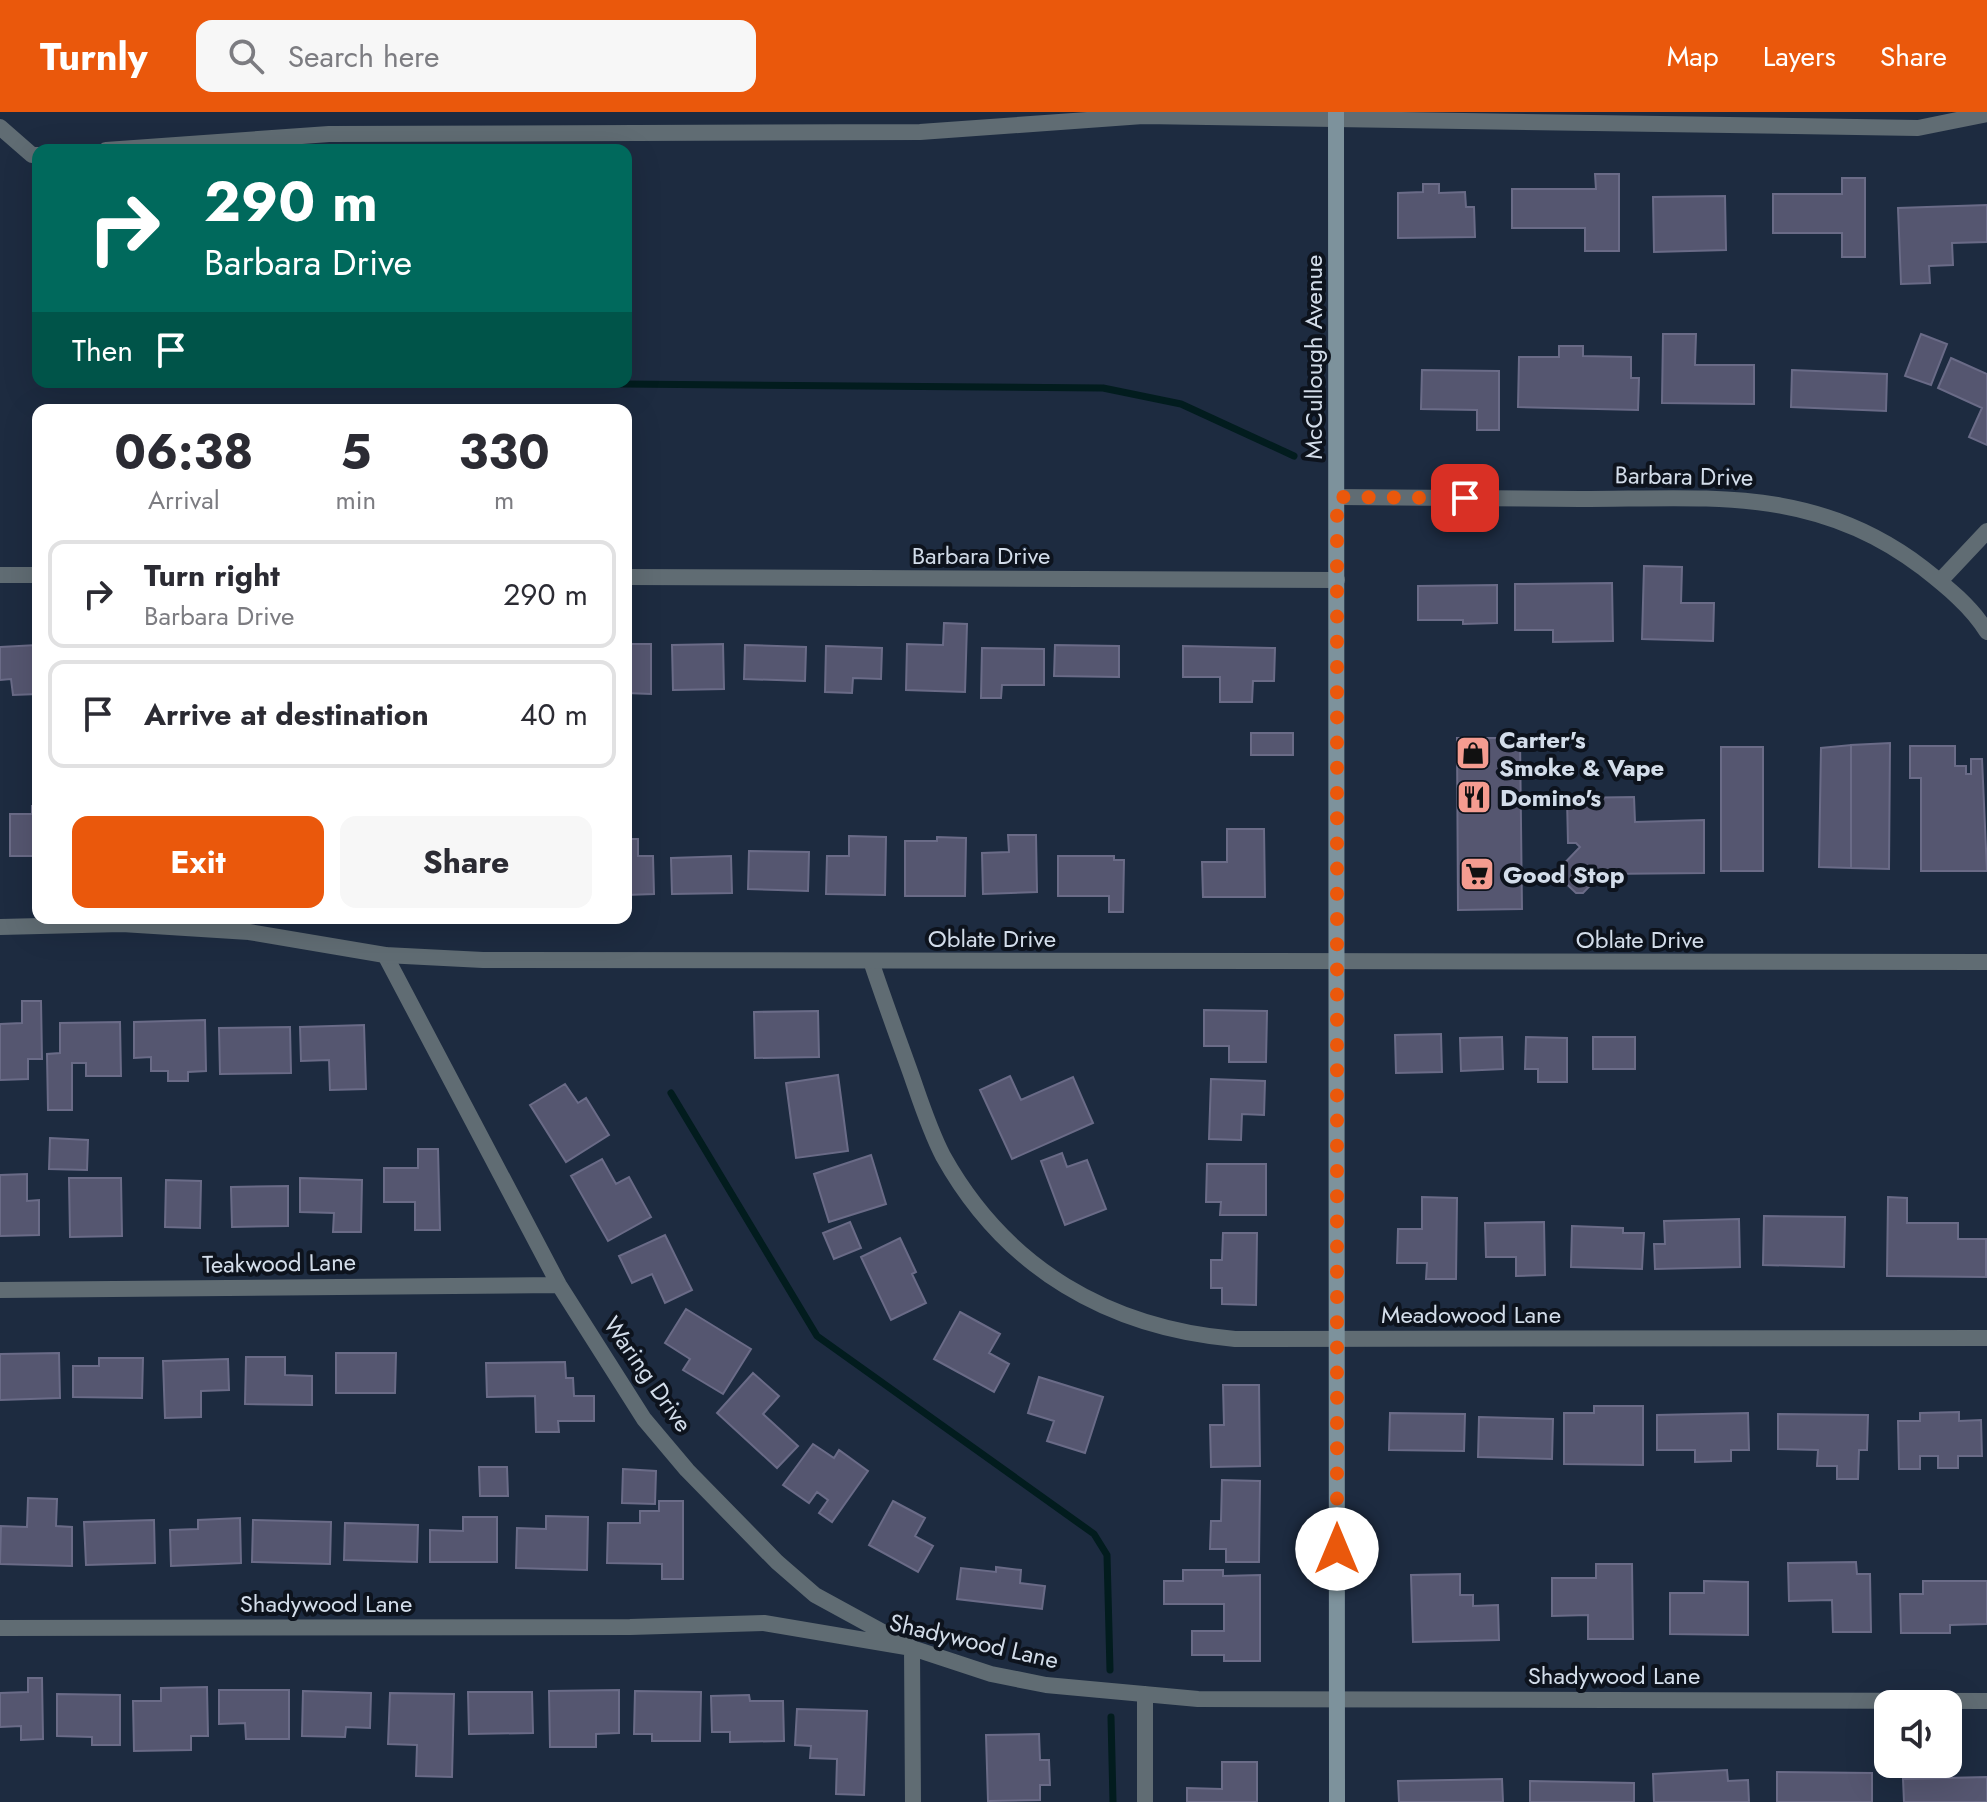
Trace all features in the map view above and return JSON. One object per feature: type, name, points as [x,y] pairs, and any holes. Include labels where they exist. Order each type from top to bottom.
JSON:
[{"type":"main road","name":"McCullough Avenue","points":[[1336,114],[1337,1802]]},
{"type":"street","points":[[190,144],[329,134],[920,132],[1143,116],[1336,114],[1918,128],[1987,114]]},
{"type":"street","points":[[0,127],[32,153]]},
{"type":"street","name":"Barbara Drive","points":[[1337,497],[1771,502],[1836,519],[1897,548],[1940,581],[1987,632]]},
{"type":"street","points":[[1940,581],[1987,531]]},
{"type":"street","points":[[0,575],[32,575]]},
{"type":"street","name":"Barbara Drive","points":[[632,577],[1337,580]]},
{"type":"street","name":"Oblate Drive","points":[[0,927],[122,924],[249,932],[385,955],[498,960],[1987,962]]},
{"type":"street","name":"Waring Drive","points":[[385,955],[559,1285],[644,1419],[687,1470],[777,1562],[815,1595],[912,1648]]},
{"type":"street","name":"Meadowood Lane","points":[[871,961],[927,1121],[942,1154],[982,1214],[1034,1265],[1095,1303],[1163,1328],[1199,1336],[1235,1339],[1987,1338]]},
{"type":"street","name":"Teakwood Lane","points":[[0,1290],[559,1285]]},
{"type":"street","name":"Shadywood Lane","points":[[0,1628],[630,1627],[764,1623],[912,1648],[991,1674],[1046,1685],[1198,1699],[1987,1701]]},
{"type":"street","points":[[912,1648],[913,1802]]},
{"type":"street","points":[[1145,1694],[1145,1802]]},
{"type":"building","points":[[1595,174],[1619,174],[1619,251],[1585,251],[1585,228],[1512,228],[1512,189],[1596,189]]},
{"type":"building","points":[[1842,178],[1865,178],[1865,257],[1842,257],[1842,233],[1773,233],[1773,194],[1842,194]]},
{"type":"building","points":[[1423,184],[1439,184],[1439,193],[1465,192],[1466,207],[1474,207],[1475,237],[1398,238],[1398,193],[1423,192]]},
{"type":"building","points":[[1725,196],[1726,250],[1654,252],[1653,197]]},
{"type":"building","points":[[1987,205],[1987,242],[1952,243],[1953,265],[1929,266],[1930,283],[1901,284],[1898,208]]},
{"type":"building","points":[[1663,334],[1696,334],[1695,365],[1754,365],[1754,404],[1662,403]]},
{"type":"building","points":[[1921,334],[1947,344],[1931,385],[1905,376]]},
{"type":"building","points":[[1559,346],[1583,346],[1583,356],[1631,357],[1631,378],[1639,378],[1638,410],[1518,407],[1519,357],[1559,357]]},
{"type":"building","points":[[1951,358],[1987,374],[1987,445],[1969,437],[1982,408],[1938,388]]},
{"type":"building","points":[[1422,370],[1499,371],[1499,430],[1477,430],[1477,410],[1421,409]]},
{"type":"building","points":[[1792,370],[1887,374],[1886,411],[1791,407]]},
{"type":"building","points":[[1644,566],[1682,567],[1681,603],[1714,603],[1713,641],[1642,639]]},
{"type":"building","points":[[1612,583],[1613,641],[1553,642],[1553,630],[1515,630],[1515,584]]},
{"type":"building","points":[[1497,585],[1497,623],[1418,620],[1418,586]]},
{"type":"building","points":[[944,623],[967,624],[965,692],[906,690],[907,644],[943,645]]},
{"type":"building","points":[[632,644],[651,644],[651,694],[632,693]]},
{"type":"building","points":[[723,644],[724,689],[673,690],[672,645]]},
{"type":"building","points":[[32,645],[32,694],[13,695],[11,679],[0,680],[0,647]]},
{"type":"building","points":[[745,645],[806,647],[805,681],[744,679]]},
{"type":"building","points":[[1055,645],[1119,646],[1119,677],[1054,676]]},
{"type":"building","points":[[826,646],[882,648],[881,679],[853,678],[852,693],[825,692]]},
{"type":"building","points":[[1183,646],[1275,648],[1274,681],[1253,681],[1252,702],[1220,702],[1220,677],[1183,677]]},
{"type":"building","points":[[982,648],[1044,649],[1044,685],[1002,685],[1001,698],[981,698]]},
{"type":"building","points":[[1251,733],[1293,733],[1293,755],[1251,755]]},
{"type":"building","points":[[1457,738],[1520,738],[1522,909],[1458,910]]},
{"type":"building","points":[[1890,743],[1889,869],[1851,868],[1851,745]]},
{"type":"building","points":[[1851,745],[1851,868],[1819,867],[1821,748]]},
{"type":"building","points":[[1910,746],[1955,746],[1955,766],[1966,766],[1966,774],[1971,774],[1971,759],[1982,759],[1987,871],[1921,871],[1921,778],[1910,778]]},
{"type":"building","points":[[1721,747],[1763,747],[1763,871],[1721,871]]},
{"type":"building","points":[[1634,797],[1635,822],[1704,820],[1704,873],[1601,874],[1583,893],[1576,893],[1555,873],[1580,847],[1576,843],[1568,843],[1567,798]]},
{"type":"building","points":[[10,814],[32,814],[32,856],[10,856]]},
{"type":"building","points":[[1227,829],[1264,829],[1265,897],[1203,897],[1202,862],[1227,862]]},
{"type":"building","points":[[1008,835],[1036,835],[1037,892],[983,894],[982,853],[1009,852]]},
{"type":"building","points":[[849,836],[886,837],[885,895],[826,894],[827,856],[849,856]]},
{"type":"building","points":[[937,837],[966,838],[965,896],[905,896],[905,841],[937,841]]},
{"type":"building","points":[[632,839],[638,839],[638,856],[653,856],[654,894],[632,895]]},
{"type":"building","points":[[749,851],[809,852],[808,891],[748,889]]},
{"type":"building","points":[[731,856],[732,893],[672,894],[671,858]]},
{"type":"building","points":[[1058,856],[1114,856],[1114,860],[1124,860],[1123,912],[1109,912],[1109,896],[1058,896]]},
{"type":"building","points":[[22,1001],[41,1001],[42,1059],[28,1059],[28,1079],[0,1080],[0,1024],[22,1023]]},
{"type":"building","points":[[1204,1010],[1267,1011],[1266,1062],[1229,1062],[1229,1046],[1204,1046]]},
{"type":"building","points":[[818,1011],[819,1057],[755,1058],[754,1012]]},
{"type":"building","points":[[205,1020],[206,1071],[188,1072],[188,1081],[168,1081],[168,1071],[151,1071],[151,1057],[134,1058],[134,1022]]},
{"type":"building","points":[[120,1022],[121,1076],[86,1076],[86,1063],[72,1063],[72,1110],[48,1110],[47,1054],[60,1053],[60,1023]]},
{"type":"building","points":[[364,1025],[366,1089],[330,1090],[329,1060],[301,1061],[300,1027]]},
{"type":"building","points":[[290,1027],[291,1073],[220,1074],[219,1028]]},
{"type":"building","points":[[1441,1034],[1442,1072],[1396,1073],[1395,1035]]},
{"type":"building","points":[[1502,1037],[1503,1069],[1461,1071],[1460,1038]]},
{"type":"building","points":[[1526,1037],[1567,1038],[1567,1082],[1538,1082],[1538,1069],[1525,1069]]},
{"type":"building","points":[[1593,1037],[1635,1037],[1635,1069],[1593,1069]]},
{"type":"building","points":[[838,1075],[848,1151],[796,1158],[786,1083]]},
{"type":"building","points":[[1010,1076],[1021,1100],[1073,1077],[1093,1123],[1012,1159],[980,1090]]},
{"type":"building","points":[[1211,1079],[1265,1081],[1264,1115],[1242,1114],[1241,1140],[1209,1139]]},
{"type":"building","points":[[565,1084],[578,1103],[586,1098],[609,1135],[566,1162],[530,1105]]},
{"type":"building","points":[[50,1138],[88,1140],[87,1170],[49,1169]]},
{"type":"building","points":[[418,1149],[438,1149],[440,1230],[415,1230],[415,1202],[384,1202],[384,1168],[418,1168]]},
{"type":"building","points":[[1062,1153],[1067,1167],[1087,1160],[1106,1209],[1065,1225],[1041,1161]]},
{"type":"building","points":[[871,1155],[886,1204],[829,1222],[814,1174]]},
{"type":"building","points":[[602,1159],[616,1184],[629,1177],[651,1217],[608,1241],[571,1176]]},
{"type":"building","points":[[1207,1164],[1266,1164],[1266,1215],[1220,1215],[1221,1202],[1206,1202]]},
{"type":"building","points":[[27,1174],[27,1201],[39,1200],[39,1235],[0,1236],[0,1175]]},
{"type":"building","points":[[69,1178],[121,1178],[122,1236],[70,1237]]},
{"type":"building","points":[[300,1178],[362,1180],[361,1232],[333,1232],[334,1213],[300,1212]]},
{"type":"building","points":[[166,1180],[201,1181],[200,1228],[165,1227]]},
{"type":"building","points":[[288,1186],[288,1226],[232,1227],[231,1187]]},
{"type":"building","points":[[1422,1197],[1457,1198],[1456,1279],[1426,1279],[1427,1263],[1397,1263],[1398,1229],[1422,1229]]},
{"type":"building","points":[[1888,1197],[1907,1198],[1907,1223],[1958,1223],[1958,1239],[1986,1239],[1986,1277],[1887,1276]]},
{"type":"building","points":[[1764,1216],[1845,1217],[1844,1267],[1763,1265]]},
{"type":"building","points":[[1739,1219],[1740,1267],[1655,1269],[1654,1244],[1665,1244],[1664,1221]]},
{"type":"building","points":[[850,1222],[861,1248],[834,1259],[823,1233]]},
{"type":"building","points":[[1544,1222],[1545,1275],[1516,1276],[1516,1257],[1486,1257],[1485,1223]]},
{"type":"building","points":[[1572,1226],[1623,1228],[1623,1233],[1644,1233],[1642,1269],[1571,1267]]},
{"type":"building","points":[[1223,1233],[1257,1233],[1256,1305],[1222,1304],[1222,1288],[1211,1288],[1211,1260],[1222,1260]]},
{"type":"building","points":[[665,1235],[692,1290],[665,1303],[652,1274],[632,1283],[619,1256]]},
{"type":"building","points":[[900,1238],[926,1303],[891,1320],[861,1257]]},
{"type":"building","points":[[686,1309],[751,1349],[723,1394],[683,1370],[690,1359],[665,1343]]},
{"type":"building","points":[[960,1312],[1000,1334],[989,1353],[1009,1364],[994,1392],[934,1359]]},
{"type":"building","points":[[59,1353],[60,1398],[0,1400],[0,1354]]},
{"type":"building","points":[[336,1353],[396,1353],[395,1393],[336,1393]]},
{"type":"building","points":[[246,1357],[285,1357],[285,1375],[312,1376],[312,1405],[245,1404]]},
{"type":"building","points":[[99,1358],[143,1358],[142,1398],[73,1397],[73,1366],[99,1366]]},
{"type":"building","points":[[228,1359],[229,1390],[201,1391],[201,1417],[165,1418],[163,1361]]},
{"type":"building","points":[[565,1362],[566,1378],[573,1378],[574,1396],[594,1396],[594,1421],[558,1421],[559,1432],[536,1432],[535,1396],[487,1397],[486,1363]]},
{"type":"building","points":[[753,1373],[779,1396],[763,1414],[798,1446],[777,1468],[717,1413]]},
{"type":"building","points":[[1039,1377],[1103,1397],[1085,1453],[1047,1441],[1054,1421],[1028,1413]]},
{"type":"building","points":[[1223,1385],[1259,1385],[1260,1466],[1211,1467],[1210,1425],[1224,1425]]},
{"type":"building","points":[[1594,1406],[1643,1406],[1643,1465],[1564,1464],[1564,1413],[1594,1413]]},
{"type":"building","points":[[1959,1412],[1959,1421],[1981,1420],[1982,1456],[1958,1456],[1958,1468],[1938,1468],[1938,1456],[1920,1456],[1920,1469],[1899,1469],[1898,1421],[1920,1421],[1920,1413]]},
{"type":"building","points":[[1390,1413],[1465,1414],[1464,1451],[1389,1450]]},
{"type":"building","points":[[1748,1413],[1749,1450],[1731,1450],[1731,1461],[1695,1462],[1695,1450],[1657,1450],[1657,1415]]},
{"type":"building","points":[[1778,1414],[1868,1415],[1867,1450],[1859,1450],[1858,1479],[1837,1479],[1837,1466],[1817,1466],[1818,1450],[1778,1449]]},
{"type":"building","points":[[1479,1417],[1553,1419],[1552,1459],[1478,1457]]},
{"type":"building","points":[[813,1444],[834,1458],[839,1450],[868,1471],[832,1522],[819,1513],[828,1500],[817,1492],[809,1503],[783,1485]]},
{"type":"building","points":[[479,1467],[507,1467],[508,1496],[480,1496]]},
{"type":"building","points":[[623,1469],[656,1471],[655,1504],[622,1503]]},
{"type":"building","points":[[1222,1480],[1260,1481],[1259,1562],[1226,1562],[1226,1549],[1210,1549],[1211,1521],[1221,1521]]},
{"type":"building","points":[[28,1498],[57,1499],[56,1526],[72,1527],[72,1566],[0,1564],[1,1526],[27,1527]]},
{"type":"building","points":[[659,1501],[683,1501],[683,1579],[662,1579],[662,1564],[607,1563],[608,1523],[640,1523],[640,1511],[659,1511]]},
{"type":"building","points":[[893,1501],[925,1518],[915,1536],[933,1546],[918,1572],[869,1545]]},
{"type":"building","points":[[546,1516],[588,1517],[587,1570],[516,1568],[517,1528],[546,1529]]},
{"type":"building","points":[[463,1517],[497,1517],[497,1562],[430,1562],[430,1530],[463,1531]]},
{"type":"building","points":[[240,1518],[241,1563],[171,1566],[170,1530],[198,1529],[198,1520]]},
{"type":"building","points":[[154,1520],[155,1563],[86,1565],[84,1522]]},
{"type":"building","points":[[253,1520],[331,1522],[330,1564],[252,1562]]},
{"type":"building","points":[[345,1523],[418,1525],[417,1562],[344,1560]]},
{"type":"building","points":[[1856,1562],[1857,1574],[1870,1574],[1871,1632],[1833,1632],[1832,1600],[1789,1601],[1788,1563]]},
{"type":"building","points":[[1596,1564],[1632,1564],[1633,1639],[1588,1639],[1588,1615],[1552,1616],[1552,1578],[1596,1578]]},
{"type":"building","points":[[996,1567],[1021,1570],[1020,1583],[1045,1586],[1042,1609],[957,1599],[961,1568],[996,1572]]},
{"type":"building","points":[[1183,1570],[1223,1570],[1223,1576],[1260,1575],[1260,1661],[1224,1661],[1224,1655],[1192,1655],[1192,1631],[1224,1631],[1224,1604],[1164,1604],[1164,1581],[1183,1581]]},
{"type":"building","points":[[1460,1574],[1460,1595],[1473,1595],[1473,1606],[1498,1605],[1499,1640],[1413,1642],[1411,1575]]},
{"type":"building","points":[[1704,1581],[1748,1582],[1748,1635],[1670,1634],[1670,1593],[1704,1593]]},
{"type":"building","points":[[1923,1581],[1987,1581],[1987,1624],[1950,1625],[1950,1633],[1901,1633],[1900,1594],[1923,1594]]},
{"type":"building","points":[[28,1678],[42,1678],[43,1739],[21,1740],[21,1726],[0,1727],[0,1693],[28,1692]]},
{"type":"building","points":[[207,1687],[208,1736],[191,1736],[191,1750],[134,1751],[133,1701],[161,1701],[161,1688]]},
{"type":"building","points":[[219,1690],[289,1690],[289,1739],[246,1739],[245,1723],[219,1724]]},
{"type":"building","points":[[619,1690],[619,1733],[596,1734],[596,1747],[550,1747],[549,1691]]},
{"type":"building","points":[[303,1691],[371,1693],[370,1728],[346,1727],[345,1737],[302,1736]]},
{"type":"building","points":[[635,1691],[701,1692],[700,1741],[652,1741],[652,1734],[634,1734]]},
{"type":"building","points":[[468,1692],[532,1692],[533,1733],[469,1734]]},
{"type":"building","points":[[390,1693],[454,1694],[452,1777],[416,1776],[417,1745],[388,1744]]},
{"type":"building","points":[[57,1694],[120,1695],[120,1745],[92,1745],[92,1737],[57,1736]]},
{"type":"building","points":[[749,1695],[750,1701],[783,1701],[784,1741],[730,1742],[730,1732],[712,1732],[711,1696]]},
{"type":"building","points":[[797,1709],[867,1711],[864,1795],[836,1794],[837,1759],[810,1758],[811,1746],[795,1745]]},
{"type":"building","points":[[1039,1734],[1040,1760],[1049,1760],[1050,1785],[1040,1785],[1040,1800],[988,1801],[986,1735]]},
{"type":"building","points":[[1222,1762],[1257,1762],[1257,1802],[1187,1802],[1187,1788],[1222,1789]]},
{"type":"building","points":[[1727,1770],[1728,1781],[1748,1780],[1749,1802],[1654,1802],[1653,1774]]},
{"type":"building","points":[[1777,1772],[1872,1773],[1872,1802],[1777,1802]]},
{"type":"building","points":[[1987,1777],[1987,1802],[1904,1802],[1903,1779]]},
{"type":"building","points":[[1502,1779],[1503,1802],[1399,1802],[1398,1781]]},
{"type":"building","points":[[1530,1781],[1634,1783],[1634,1802],[1530,1802]]},
{"type":"waterway","points":[[632,384],[1103,388],[1181,404],[1294,456]]},
{"type":"waterway","points":[[671,1093],[817,1336],[1094,1534],[1107,1555],[1110,1670]]},
{"type":"waterway","points":[[1111,1717],[1113,1802]]},
{"type":"place","name":"Carter's Smoke & Vape","points":[[1473,753]]},
{"type":"place","name":"Domino's","points":[[1474,797]]},
{"type":"place","name":"Good Stop","points":[[1477,874]]},
{"type":"route","points":[[1337,1549],[1337,497],[1465,498]]}]
